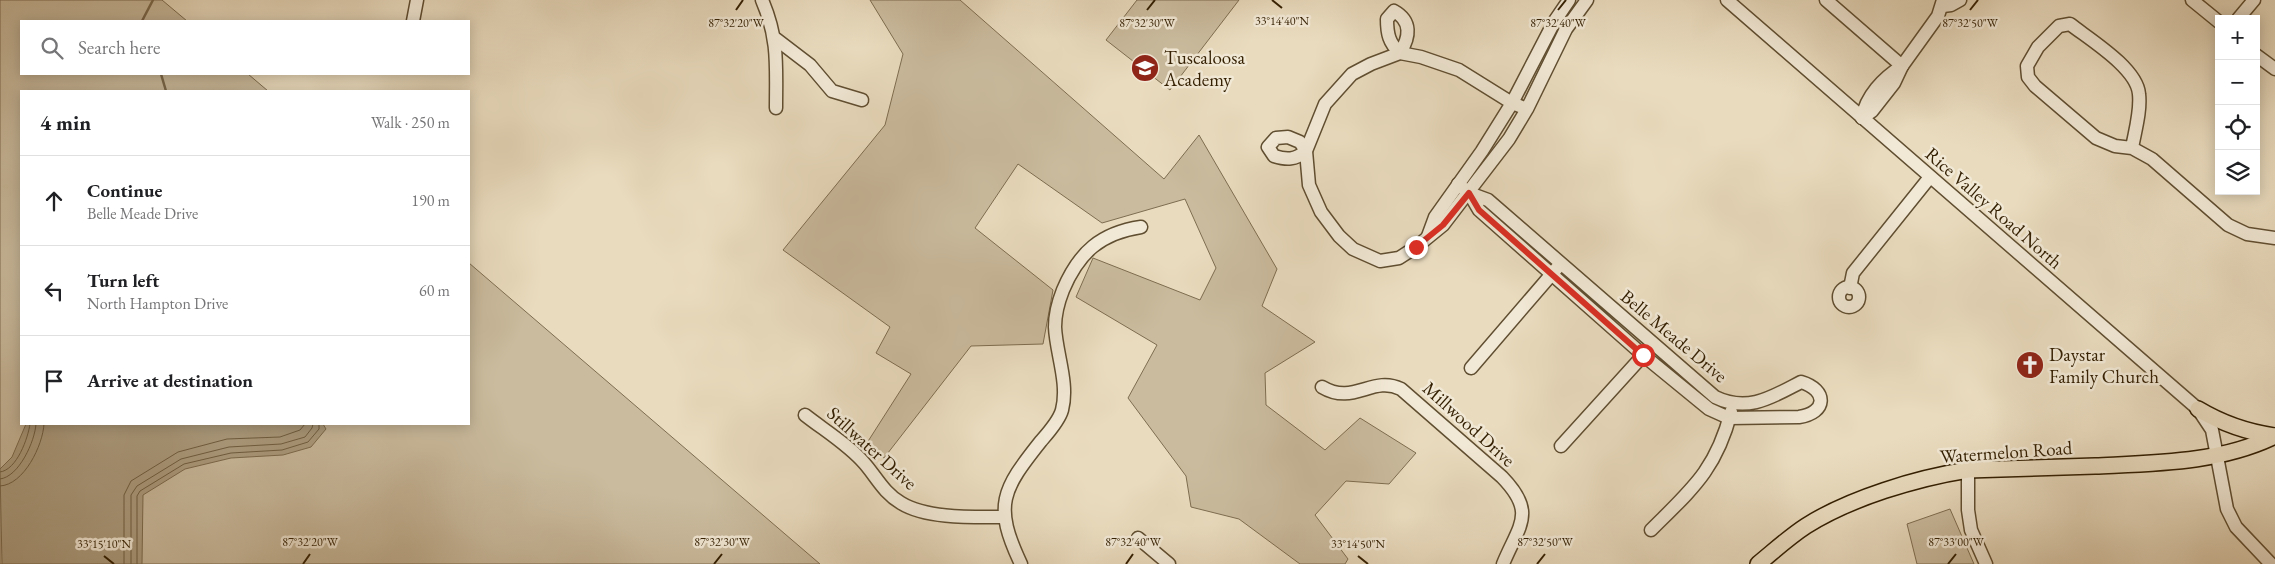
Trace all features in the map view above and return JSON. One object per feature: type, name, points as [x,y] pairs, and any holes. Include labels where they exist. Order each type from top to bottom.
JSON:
[{"type":"main road","points":[[2198,409],[2236,428],[2275,436]]},
{"type":"main road","name":"Watermelon Road","points":[[1758,564],[1808,525],[1850,505],[1898,486],[1939,475],[1968,470],[2153,464],[2218,455],[2254,446],[2275,436]]},
{"type":"street","points":[[413,20],[417,0]]},
{"type":"street","points":[[762,0],[772,21],[776,39],[776,108]]},
{"type":"street","points":[[1428,236],[1435,217],[1512,103],[1554,22],[1569,0]]},
{"type":"street","points":[[1526,109],[1512,103],[1459,70],[1421,57],[1400,53],[1370,64],[1352,74],[1325,104],[1306,151],[1309,185],[1321,212],[1339,236],[1353,249],[1380,261],[1399,258],[1416,247],[1443,225],[1509,139],[1526,109],[1566,30],[1587,0]]},
{"type":"street","name":"Rice Valley Road North","points":[[1727,0],[2198,409],[2212,430],[2227,509],[2236,527],[2272,564]]},
{"type":"street","points":[[1825,0],[1902,66]]},
{"type":"street","points":[[1862,118],[1872,111],[1889,90],[1902,66],[1938,16],[1943,3],[1951,6],[1960,0]]},
{"type":"street","points":[[2192,0],[2215,19]]},
{"type":"street","points":[[2241,15],[2254,0]]},
{"type":"street","points":[[2132,148],[2139,95],[2137,85],[2125,69],[2070,24],[2059,26],[2038,47],[2028,66],[2028,77],[2034,86],[2096,138],[2114,146],[2132,148],[2152,159],[2228,225],[2248,234],[2275,238]]},
{"type":"street","points":[[776,39],[810,65],[832,91],[862,100]]},
{"type":"street","points":[[2260,58],[2275,69]]},
{"type":"street","points":[[1850,288],[1853,272],[1930,177]]},
{"type":"street","name":"Belle Meade Drive","points":[[1458,184],[1469,193],[1488,200],[1715,397],[1733,404],[1765,401],[1801,382],[1812,385],[1819,392],[1821,402],[1817,411],[1808,416],[1729,418],[1709,409],[1643,355],[1479,210],[1469,193]]},
{"type":"street","points":[[1021,564],[1003,517],[1008,488],[1062,411],[1064,394],[1055,325],[1060,297],[1071,270],[1086,251],[1110,235],[1141,227]]},
{"type":"street","points":[[1471,368],[1560,264]]},
{"type":"street","points":[[1561,446],[1653,344]]},
{"type":"street","name":"Millwood Drive","points":[[1322,387],[1333,393],[1343,395],[1382,384],[1392,384],[1402,389],[1502,477],[1516,493],[1523,512],[1519,531],[1503,564]]},
{"type":"street","points":[[1651,530],[1698,483],[1715,458],[1733,404]]},
{"type":"street","name":"Stillwater Drive","points":[[805,414],[864,463],[880,486],[901,503],[922,511],[965,516],[1003,517]]},
{"type":"street","points":[[1968,470],[1968,510],[1971,530],[1986,564]]},
{"type":"street","points":[[1138,538],[1169,564]]},
{"type":"shaded area","points":[[0,0],[162,0],[186,20],[20,20],[20,75],[249,75],[267,90],[20,90],[20,425],[470,425],[470,264],[820,564],[0,564]]},
{"type":"shaded area","points":[[870,0],[960,0],[1164,179],[1199,135],[1277,269],[1262,306],[1315,342],[1265,373],[1266,405],[1325,450],[1360,418],[1416,453],[1389,484],[1346,481],[1315,515],[1348,559],[1345,564],[1300,564],[1239,519],[1191,507],[1186,476],[1128,398],[1157,345],[1076,297],[1093,258],[1200,300],[1216,268],[1185,199],[1102,223],[1018,164],[975,228],[1053,290],[1043,344],[971,346],[884,458],[865,446],[911,374],[876,353],[890,327],[783,250],[885,125],[903,54]]},
{"type":"shaded area","points":[[1137,0],[1239,0],[1170,90],[1106,40]]},
{"type":"shaded area","points":[[1950,509],[1974,564],[1917,564],[1907,524]]},
{"type":"water","points":[[26,425],[324,425],[326,429],[311,447],[283,455],[231,458],[185,469],[143,495],[142,564],[2,564],[0,469],[12,457]]},
{"type":"waterway","points":[[143,20],[153,0]]},
{"type":"waterway","points":[[161,75],[166,90]]},
{"type":"place","name":"Tuscaloosa Academy","points":[[1145,68]]},
{"type":"place","name":"Daystar Family Church","points":[[2030,365]]},
{"type":"route","points":[[1416,247],[1443,225],[1469,193],[1479,210],[1643,355]]}]
